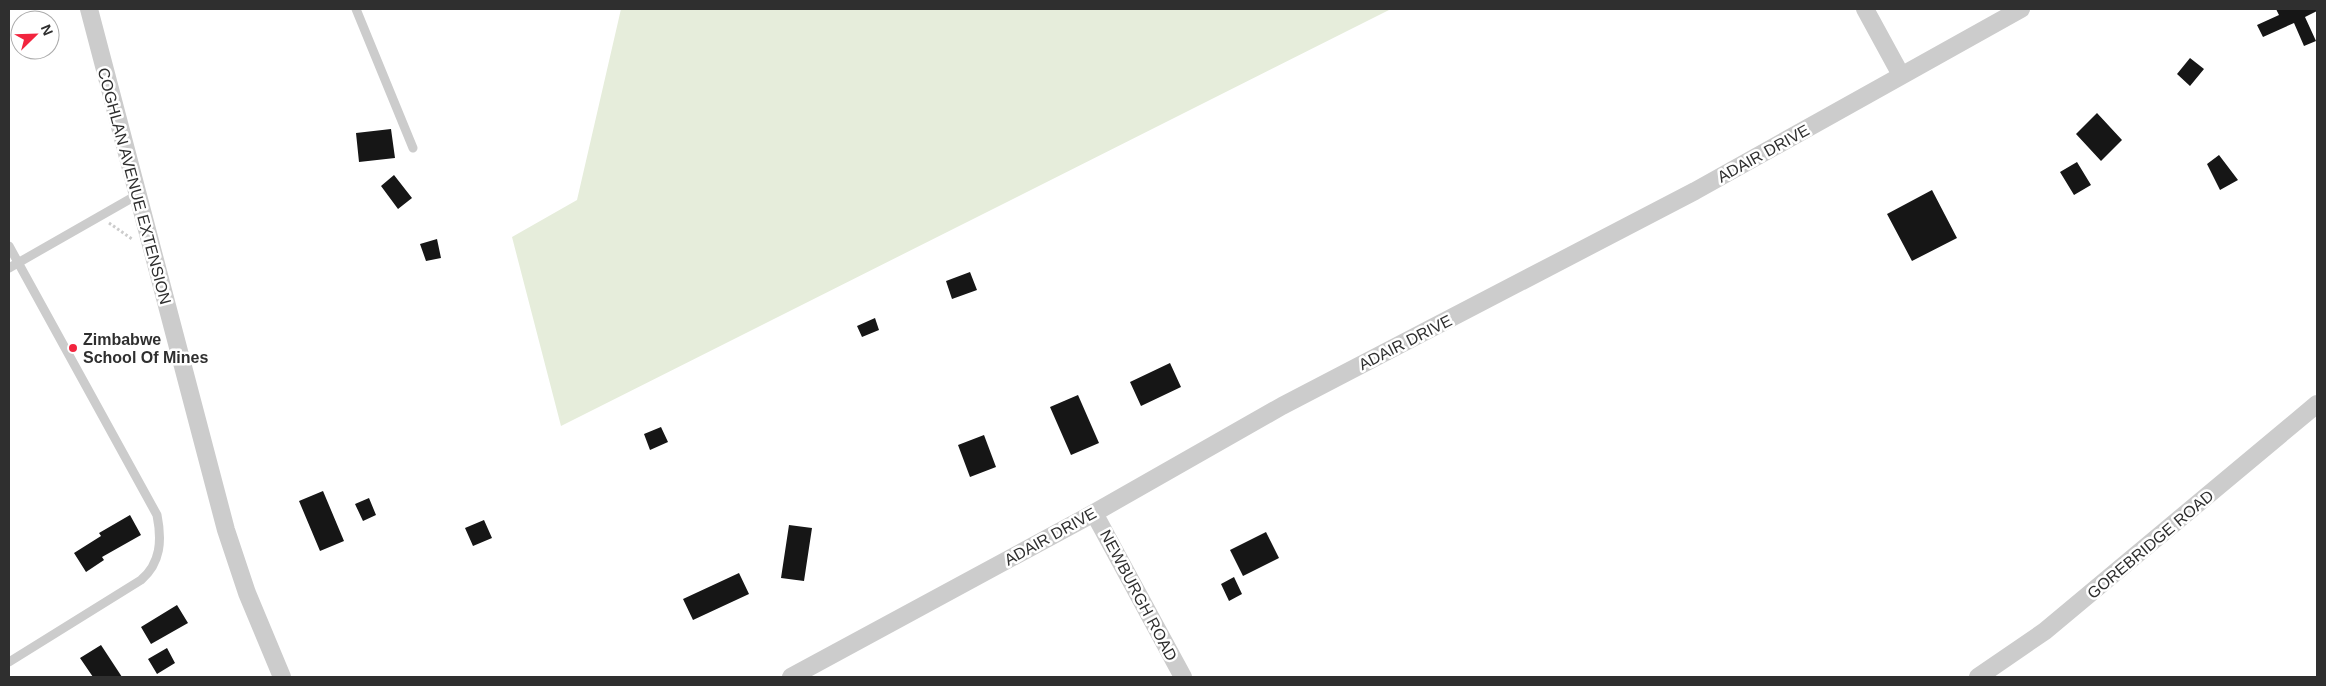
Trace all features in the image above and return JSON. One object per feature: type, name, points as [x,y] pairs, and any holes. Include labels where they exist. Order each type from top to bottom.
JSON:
[{"type":"street","name":"COGHLAN AVENUE EXTENSION","points":[[89,9],[226,530],[247,593],[282,677]]},
{"type":"street","points":[[1865,9],[1902,75]]},
{"type":"street","name":"ADAIR DRIVE","points":[[791,677],[1094,513],[1282,406],[1695,191],[2021,9]]},
{"type":"street","name":"GOREBRIDGE ROAD","points":[[1978,677],[2045,631],[2317,404]]},
{"type":"street","name":"NEWBURGH ROAD","points":[[1094,513],[1183,677]]},
{"type":"lane","points":[[356,9],[414,148]]},
{"type":"lane","points":[[9,268],[137,195]]},
{"type":"lane","points":[[9,246],[157,515],[160,531],[157,560],[150,572],[141,580],[9,662]]},
{"type":"green space","points":[[621,9],[1391,9],[561,426],[512,237],[577,200]]},
{"type":"building","points":[[2276,9],[2317,9],[2317,11],[2305,17],[2316,41],[2304,46],[2294,23],[2263,37],[2257,25],[2279,15]]},
{"type":"building","points":[[2190,58],[2204,69],[2190,86],[2177,74]]},
{"type":"building","points":[[2097,113],[2122,140],[2101,161],[2076,134]]},
{"type":"building","points":[[391,129],[395,158],[359,162],[356,133]]},
{"type":"building","points":[[2219,155],[2238,180],[2220,190],[2207,164]]},
{"type":"building","points":[[2077,162],[2091,185],[2074,195],[2060,172]]},
{"type":"building","points":[[394,175],[412,198],[398,209],[381,186]]},
{"type":"building","points":[[1932,190],[1957,238],[1912,261],[1887,214]]},
{"type":"building","points":[[437,239],[441,258],[426,261],[420,244]]},
{"type":"building","points":[[970,272],[977,290],[952,299],[946,281]]},
{"type":"building","points":[[875,318],[879,330],[862,337],[857,326]]},
{"type":"building","points":[[1170,363],[1181,387],[1141,406],[1130,382]]},
{"type":"building","points":[[1078,395],[1099,443],[1071,455],[1050,407]]},
{"type":"building","points":[[661,427],[668,442],[650,450],[644,434]]},
{"type":"building","points":[[984,435],[996,467],[970,477],[958,445]]},
{"type":"building","points":[[323,491],[344,541],[320,551],[299,501]]},
{"type":"building","points":[[369,498],[376,515],[363,521],[355,504]]},
{"type":"building","points":[[130,515],[141,535],[102,557],[104,560],[86,572],[74,553],[101,536],[99,533]]},
{"type":"building","points":[[484,520],[492,538],[473,546],[465,528]]},
{"type":"building","points":[[789,525],[812,528],[804,581],[781,578]]},
{"type":"building","points":[[1266,532],[1279,558],[1243,576],[1230,550]]},
{"type":"building","points":[[739,573],[749,594],[693,620],[683,599]]},
{"type":"building","points":[[1234,577],[1242,594],[1229,601],[1221,584]]},
{"type":"building","points":[[177,605],[188,623],[151,644],[141,627]]},
{"type":"building","points":[[101,645],[122,677],[93,677],[80,658]]},
{"type":"building","points":[[167,648],[175,663],[157,674],[148,659]]},
{"type":"place","name":"Zimbabwe School Of Mines","points":[[73,348]]}]
